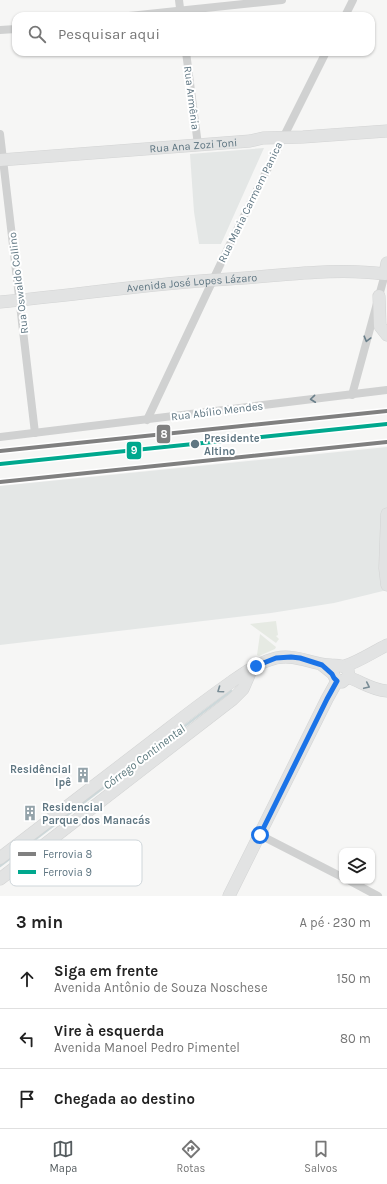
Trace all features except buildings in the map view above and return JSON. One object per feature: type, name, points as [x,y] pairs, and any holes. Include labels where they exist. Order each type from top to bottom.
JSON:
[{"type":"street","points":[[179,0],[181,12]]},
{"type":"street","points":[[189,12],[282,0]]},
{"type":"street","points":[[347,12],[353,0]]},
{"type":"street","points":[[0,30],[12,29]]},
{"type":"street","name":"Rua Armênia","points":[[187,56],[198,145]]},
{"type":"street","name":"Rua Maria Carmem Panica","points":[[148,420],[213,279],[324,56]]},
{"type":"street","name":"Rua Ana Zozi Toni","points":[[1,160],[387,131]]},
{"type":"street","name":"Rua Oswaldo Collino","points":[[0,134],[1,160],[20,300],[35,433]]},
{"type":"street","points":[[352,395],[386,269]]},
{"type":"street","name":"Avenida José Lopes Lázaro","points":[[0,302],[213,279],[306,273],[370,272],[386,269]]},
{"type":"street","points":[[379,296],[380,326],[387,336]]},
{"type":"street","name":"Rua Abílio Mendes","points":[[0,437],[387,390]]},
{"type":"street","points":[[387,514],[385,568],[387,585]]},
{"type":"street","points":[[229,896],[342,673],[369,654],[387,645]]},
{"type":"street","points":[[23,840],[181,719],[252,668],[268,661],[282,657],[300,658],[342,673],[375,690],[387,691]]},
{"type":"street","points":[[50,840],[233,699],[243,689],[252,668]]},
{"type":"street","points":[[240,676],[243,689]]},
{"type":"street","points":[[260,835],[339,875]]},
{"type":"street","points":[[0,858],[10,850]]},
{"type":"street","points":[[0,879],[10,871]]},
{"type":"street","points":[[356,884],[378,896]]},
{"type":"shaded area","points":[[264,148],[221,244],[199,244],[194,212],[190,154]]},
{"type":"shaded area","points":[[387,447],[387,590],[334,603],[271,613],[0,645],[0,486]]},
{"type":"shaded area","points":[[276,621],[278,635],[276,636],[279,639],[276,643],[250,624]]},
{"type":"shaded area","points":[[260,634],[276,647],[275,649],[259,656],[257,655]]},
{"type":"waterway","name":"Córrego Continental","points":[[34,840],[231,691]]},
{"type":"waterway","name":"Córrego Continental","points":[[0,866],[10,858]]},
{"type":"rail line","name":"8","points":[[0,451],[387,411]]},
{"type":"rail line","name":"9","points":[[0,464],[387,424]]},
{"type":"rail line","name":"8","points":[[0,482],[387,442]]},
{"type":"place","name":"Presidente Altino","points":[[195,444]]},
{"type":"place","name":"Residêncial Ipê","points":[[83,775]]},
{"type":"place","name":"Residencial Parque dos Manacás","points":[[30,813]]},
{"type":"route","points":[[256,666],[276,658],[300,658],[322,665],[337,681],[260,835]]}]
